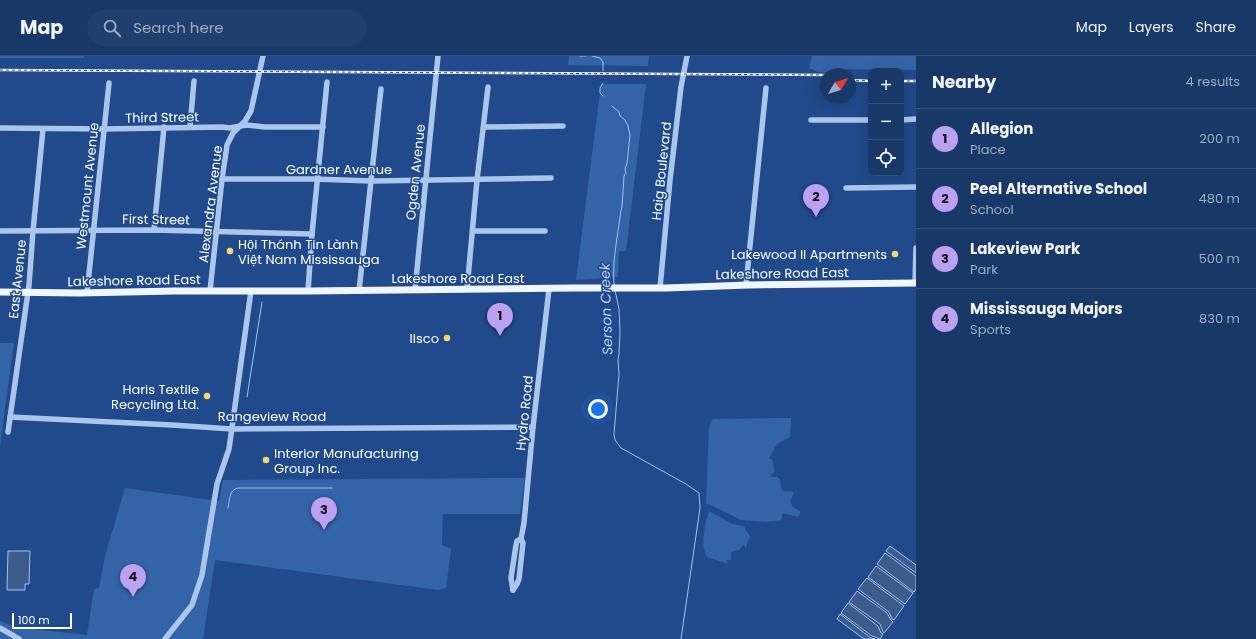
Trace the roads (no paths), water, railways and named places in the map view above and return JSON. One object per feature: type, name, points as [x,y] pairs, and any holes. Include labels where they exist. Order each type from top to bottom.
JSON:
[{"type":"main road","name":"Lakeshore Road East","points":[[0,292],[359,291],[660,288],[746,285],[915,283]]},
{"type":"street","name":"Alexandra Avenue","points":[[210,291],[227,145],[233,133],[245,121],[251,111],[263,56]]},
{"type":"street","name":"Ogden Avenue","points":[[415,290],[438,56]]},
{"type":"street","name":"Haig Boulevard","points":[[660,288],[670,180],[681,86],[687,56]]},
{"type":"street","points":[[190,127],[194,81]]},
{"type":"street","points":[[308,291],[327,82]]},
{"type":"street","name":"Westmount Avenue","points":[[86,292],[109,83]]},
{"type":"street","points":[[467,289],[477,180],[488,87]]},
{"type":"street","points":[[746,285],[766,88]]},
{"type":"street","points":[[359,291],[381,89]]},
{"type":"street","points":[[811,120],[868,120]]},
{"type":"street","points":[[904,120],[916,120]]},
{"type":"street","name":"Third Street","points":[[0,128],[230,128],[240,125],[265,127],[323,127]]},
{"type":"street","points":[[484,127],[563,126]]},
{"type":"street","points":[[154,230],[164,127]]},
{"type":"street","name":"East Avenue","points":[[8,432],[28,293],[43,129]]},
{"type":"street","name":"Gardner Avenue","points":[[222,179],[372,181],[552,178]]},
{"type":"street","points":[[846,188],[916,186]]},
{"type":"street","name":"First Street","points":[[0,231],[154,230],[312,234]]},
{"type":"street","points":[[472,231],[544,231]]},
{"type":"street","points":[[915,283],[916,248]]},
{"type":"street","name":"Hydro Road","points":[[521,539],[549,289]]},
{"type":"street","points":[[165,639],[192,606],[199,588],[216,484],[229,449],[251,291]]},
{"type":"street","name":"Rangeview Road","points":[[10,417],[172,424],[232,429],[533,427]]},
{"type":"street","points":[[521,539],[523,544],[519,579],[512,590],[511,578],[516,545],[517,541],[521,539]]},
{"type":"street","points":[[0,628],[19,639]]},
{"type":"waterway","name":"Serson Creek","points":[[580,56],[586,56]]},
{"type":"waterway","name":"Serson Creek","points":[[592,56],[600,58],[603,62],[603,71]]},
{"type":"waterway","name":"Serson Creek","points":[[603,83],[600,88],[600,93],[603,96]]},
{"type":"waterway","name":"Serson Creek","points":[[612,106],[625,120],[630,135],[615,257],[614,285]]},
{"type":"waterway","name":"Serson Creek","points":[[615,290],[619,309],[620,332],[618,360],[619,374],[614,434],[615,440],[621,448],[686,484],[699,493],[700,508],[681,639]]},
{"type":"waterway","points":[[247,397],[262,302]]},
{"type":"waterway","points":[[228,508],[231,493],[238,488],[332,488]]},
{"type":"railway","points":[[0,70],[820,75]]},
{"type":"railway","points":[[856,80],[868,81]]},
{"type":"railway","points":[[904,81],[916,81]]},
{"type":"place","name":"Peel Alternative School","points":[[816,217]]},
{"type":"place","name":"Hội Thánh Tin Lành Việt Nam Mississauga","points":[[230,251]]},
{"type":"place","name":"Lakewood II Apartments","points":[[895,254]]},
{"type":"place","name":"Allegion","points":[[500,336]]},
{"type":"place","name":"Ilsco","points":[[447,338]]},
{"type":"place","name":"Haris Textile Recycling Ltd.","points":[[207,396]]},
{"type":"place","name":"Interior Manufacturing Group Inc.","points":[[266,460]]},
{"type":"place","name":"Lakeview Park","points":[[324,530]]},
{"type":"place","name":"Mississauga Majors","points":[[133,597]]}]
